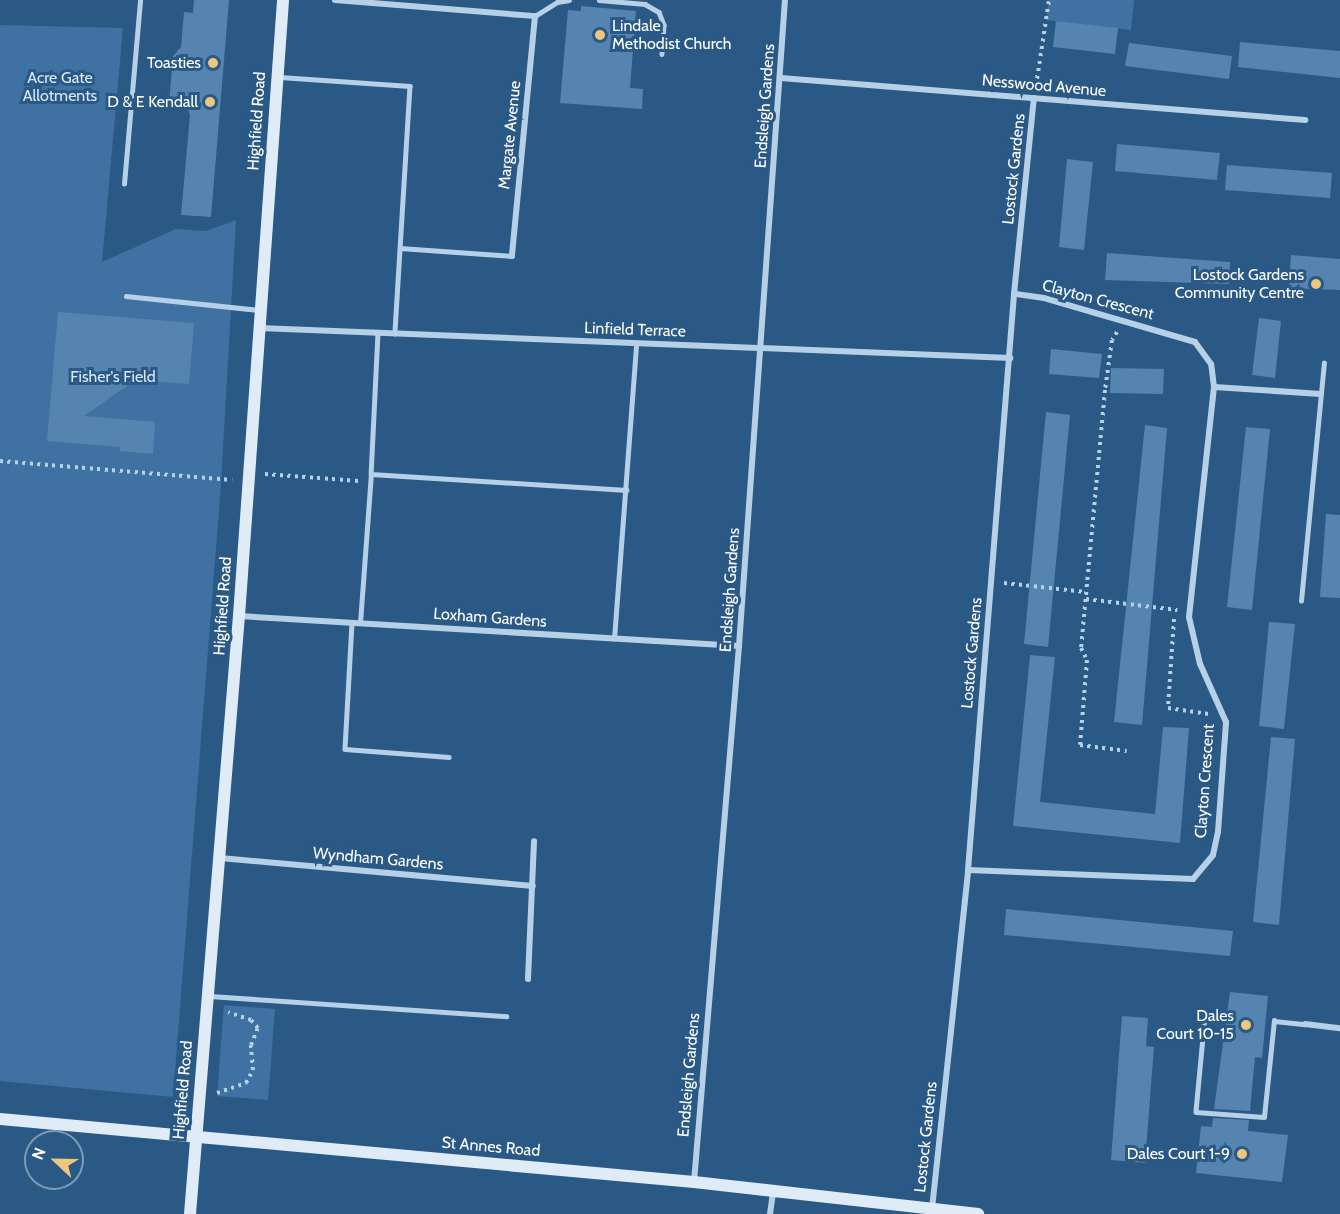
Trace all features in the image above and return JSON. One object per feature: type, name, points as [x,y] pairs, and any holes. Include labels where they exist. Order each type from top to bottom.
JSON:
[{"type":"street","name":"Highfield Road","points":[[189,1214],[239,616],[283,0]]},
{"type":"street","points":[[335,0],[535,16]]},
{"type":"street","name":"Endsleigh Gardens","points":[[694,1182],[740,646],[785,0]]},
{"type":"street","name":"Margate Avenue","points":[[512,256],[535,16]]},
{"type":"street","name":"Nesswood Avenue","points":[[781,78],[1305,120]]},
{"type":"street","name":"Lostock Gardens","points":[[932,1212],[968,870],[1014,294],[1034,98]]},
{"type":"street","name":"Clayton Crescent","points":[[968,870],[1193,879],[1213,855],[1218,832],[1226,722],[1200,664],[1190,611],[1214,387],[1211,364],[1195,342],[1044,297],[1014,294]]},
{"type":"street","name":"Linfield Terrace","points":[[259,328],[1010,358]]},
{"type":"street","points":[[1214,387],[1321,394]]},
{"type":"street","name":"Loxham Gardens","points":[[239,616],[740,646]]},
{"type":"street","points":[[528,979],[534,841]]},
{"type":"street","name":"Wyndham Gardens","points":[[220,858],[533,886]]},
{"type":"street","points":[[1305,1024],[1340,1028]]},
{"type":"street","name":"St Annes Road","points":[[0,1119],[694,1182],[932,1212],[978,1214]]},
{"type":"street","points":[[770,1214],[773,1192]]},
{"type":"lane","points":[[124,184],[140,0]]},
{"type":"lane","points":[[549,0],[549,7]]},
{"type":"lane","points":[[535,16],[549,7],[569,0]]},
{"type":"lane","points":[[599,0],[645,4],[659,12],[664,25],[662,54]]},
{"type":"lane","points":[[277,77],[410,86],[395,333]]},
{"type":"lane","points":[[400,248],[512,256]]},
{"type":"lane","points":[[126,296],[260,310]]},
{"type":"lane","points":[[360,623],[371,482],[378,333]]},
{"type":"lane","points":[[614,639],[627,490],[636,343]]},
{"type":"lane","points":[[1301,601],[1324,363]]},
{"type":"lane","points":[[371,474],[627,490]]},
{"type":"lane","points":[[352,622],[345,749],[449,757]]},
{"type":"lane","points":[[207,1001],[506,1017]]},
{"type":"lane","points":[[1205,1016],[1196,1112],[1264,1117],[1274,1021],[1305,1024]]},
{"type":"path","points":[[1034,98],[1049,0]]},
{"type":"path","points":[[1126,751],[1080,745],[1087,660],[1081,648],[1110,350],[1112,340],[1127,320]]},
{"type":"path","points":[[0,461],[248,477],[371,482]]},
{"type":"path","points":[[992,582],[1086,592]]},
{"type":"path","points":[[1086,599],[1190,611]]},
{"type":"path","points":[[1174,609],[1168,708],[1223,716]]},
{"type":"path","points":[[199,1099],[246,1083],[253,1070],[252,1045],[258,1028],[251,1020],[207,1001]]},
{"type":"green space","points":[[1049,0],[1134,0],[1131,30],[1046,20]]},
{"type":"green space","name":"Fisher's Field","points":[[0,25],[123,28],[102,262],[176,229],[206,231],[236,220],[221,484],[173,1097],[0,1081]]},
{"type":"green space","points":[[224,1005],[275,1009],[268,1100],[217,1096]]},
{"type":"building","points":[[194,0],[229,0],[211,217],[181,215],[190,115],[187,107],[169,105],[173,56],[181,47],[184,12],[193,13]]},
{"type":"building","name":"Lindale Methodist Church","points":[[581,6],[636,11],[630,88],[643,89],[642,109],[560,103],[568,10],[581,11]]},
{"type":"building","points":[[1056,21],[1118,28],[1115,54],[1053,47]]},
{"type":"building","points":[[1240,42],[1340,51],[1340,78],[1238,67]]},
{"type":"building","points":[[1129,43],[1232,56],[1229,79],[1125,66]]},
{"type":"building","points":[[1117,144],[1220,153],[1217,180],[1115,171]]},
{"type":"building","points":[[1067,159],[1093,162],[1084,250],[1059,247]]},
{"type":"building","points":[[1227,165],[1332,173],[1330,198],[1225,190]]},
{"type":"building","points":[[1107,253],[1230,262],[1229,284],[1105,280]]},
{"type":"building","points":[[1291,255],[1340,259],[1340,290],[1289,288]]},
{"type":"building","points":[[58,312],[194,323],[189,384],[135,380],[84,416],[155,422],[153,454],[120,451],[120,447],[47,441]]},
{"type":"building","points":[[1259,318],[1281,321],[1275,378],[1252,375]]},
{"type":"building","points":[[1051,349],[1102,354],[1099,378],[1049,374]]},
{"type":"building","points":[[1111,368],[1164,369],[1163,394],[1110,393]]},
{"type":"building","points":[[1046,412],[1070,415],[1048,647],[1024,644]]},
{"type":"building","points":[[1145,425],[1167,428],[1142,725],[1114,722]]},
{"type":"building","points":[[1246,427],[1270,429],[1252,610],[1227,607]]},
{"type":"building","points":[[1326,514],[1340,515],[1340,598],[1320,597]]},
{"type":"building","points":[[1269,622],[1295,624],[1284,729],[1259,726]]},
{"type":"building","points":[[1030,655],[1055,657],[1040,802],[1155,814],[1163,727],[1189,728],[1180,843],[1013,826]]},
{"type":"building","points":[[1271,737],[1295,739],[1279,925],[1253,922]]},
{"type":"building","points":[[1006,909],[1233,931],[1230,956],[1004,935]]},
{"type":"building","name":"Dales Court 10-15","points":[[1230,992],[1268,996],[1262,1058],[1255,1057],[1250,1111],[1214,1109]]},
{"type":"building","points":[[1122,1016],[1148,1018],[1146,1046],[1154,1047],[1145,1163],[1111,1160]]},
{"type":"building","name":"Dales Court 1-9","points":[[1213,1118],[1249,1120],[1248,1131],[1288,1135],[1282,1182],[1196,1173],[1201,1126],[1212,1127]]},
{"type":"place","name":"Lindale Methodist Church","points":[[600,35]]},
{"type":"place","name":"Toasties","points":[[213,63]]},
{"type":"place","name":"D & E Kendall","points":[[210,102]]},
{"type":"place","name":"Lostock Gardens Community Centre","points":[[1316,284]]},
{"type":"place","name":"Dales Court 10-15","points":[[1246,1025]]},
{"type":"place","name":"Dales Court 1-9","points":[[1242,1154]]},
{"type":"park label","name":"Acre Gate Allotments","points":[[60,87]]}]
